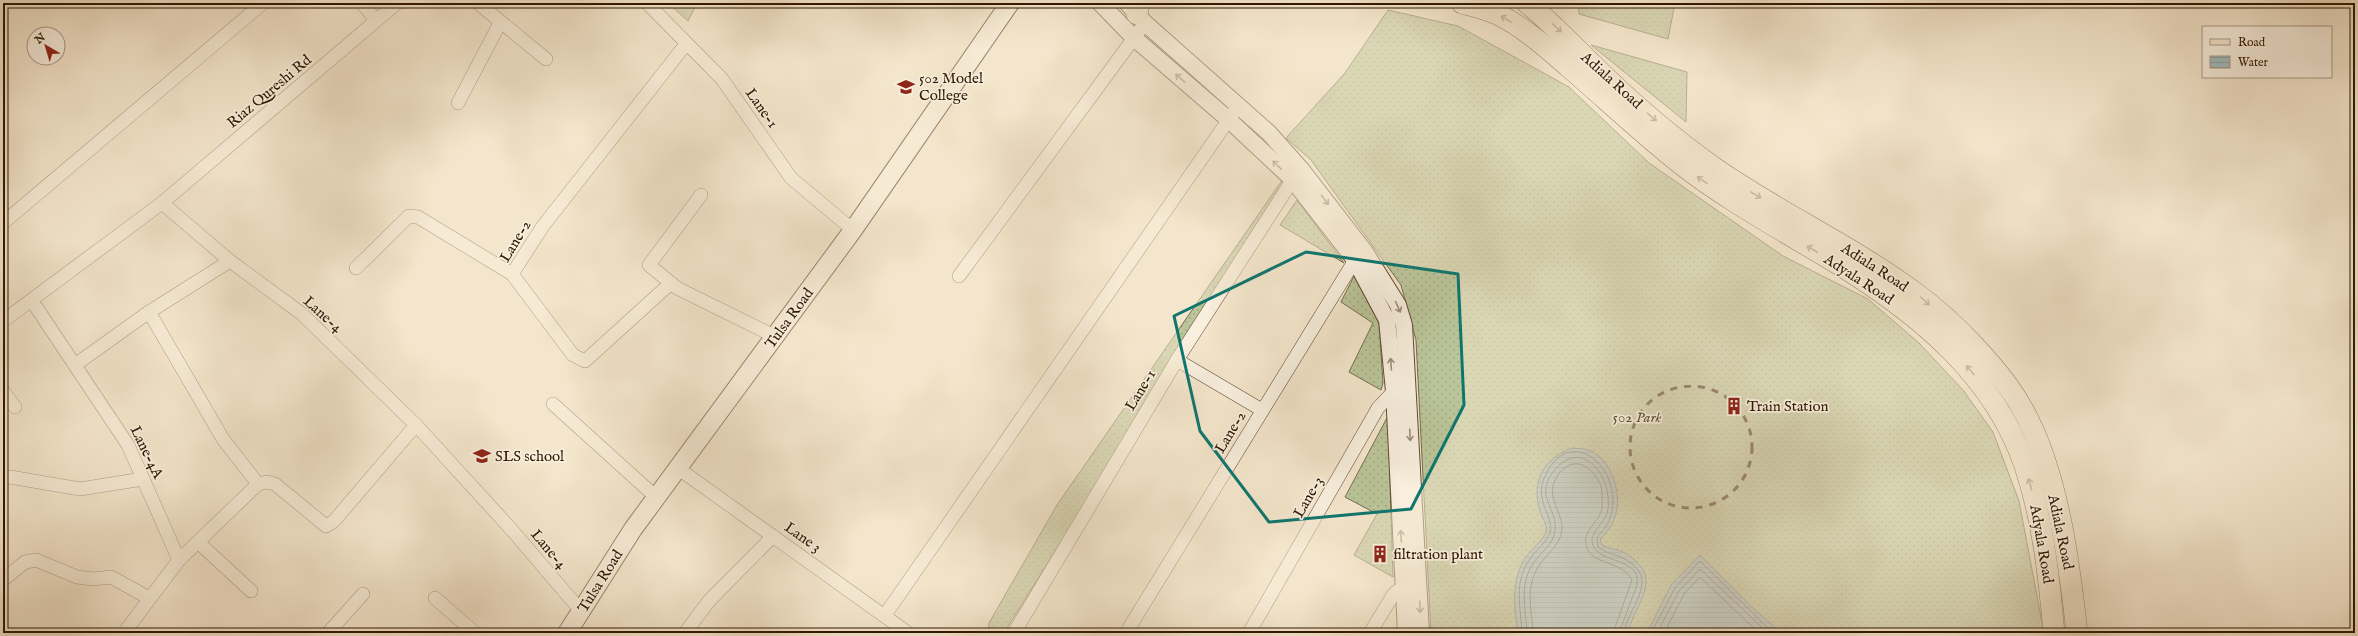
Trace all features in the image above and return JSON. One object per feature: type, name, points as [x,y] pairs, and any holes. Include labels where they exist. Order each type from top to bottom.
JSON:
[{"type":"main road","name":"Tulsa Road","points":[[567,633],[633,529],[776,338],[1010,3]]},
{"type":"main road","name":"Adiala Road","points":[[1462,3],[1494,12],[1506,19],[1544,45],[1592,87]]},
{"type":"main road","name":"Adiala Road","points":[[1527,3],[1556,27],[1592,65],[1690,149],[1748,190],[1837,243],[1918,295],[1985,358],[2021,407],[2041,451],[2066,540],[2077,633]]},
{"type":"main road","name":"Adyala Road","points":[[1592,87],[1700,178],[1772,226],[1886,295],[1927,327],[1955,352],[1984,389],[2008,427],[2025,465],[2041,526],[2054,633]]},
{"type":"street","points":[[3,223],[263,3]]},
{"type":"street","points":[[362,3],[376,20]]},
{"type":"street","name":"Riaz Qureshi Rd","points":[[162,203],[397,3]]},
{"type":"street","points":[[478,3],[500,23],[546,59]]},
{"type":"street","name":"Lane-1","points":[[647,3],[686,44],[722,78],[792,178],[852,230]]},
{"type":"street","points":[[1100,3],[1134,38],[1229,120],[1296,174]]},
{"type":"street","points":[[958,276],[1134,38],[1137,11]]},
{"type":"street","points":[[1137,11],[1269,133],[1296,174],[1360,256],[1388,320],[1400,390],[1411,588],[1421,633]]},
{"type":"street","points":[[458,103],[500,23]]},
{"type":"street","name":"Lane-2","points":[[671,283],[585,361],[574,355],[512,274],[543,226],[686,44]]},
{"type":"street","points":[[885,615],[1239,106]]},
{"type":"street","name":"Lane-1","points":[[1014,633],[1177,360],[1296,174]]},
{"type":"street","points":[[701,194],[649,265],[671,283],[776,338]]},
{"type":"street","points":[[3,321],[32,301],[162,203]]},
{"type":"street","name":"Lane-4","points":[[162,203],[230,260],[302,314],[416,425],[511,529],[581,611]]},
{"type":"street","points":[[356,268],[409,216],[418,217],[512,274]]},
{"type":"street","name":"Lane-2","points":[[1126,633],[1262,410],[1360,256]]},
{"type":"street","points":[[75,365],[149,312],[230,260]]},
{"type":"street","name":"Lane-4A","points":[[32,301],[128,445],[179,560]]},
{"type":"street","points":[[149,312],[223,439],[258,484]]},
{"type":"street","points":[[1177,360],[1262,410]]},
{"type":"street","name":"Lane-3","points":[[1249,633],[1378,408],[1400,390]]},
{"type":"street","points":[[3,391],[15,407]]},
{"type":"street","points":[[553,404],[657,498]]},
{"type":"street","points":[[124,633],[179,560],[258,484],[267,482],[276,484],[326,526],[334,521],[416,425]]},
{"type":"street","name":"Lane 3","points":[[679,469],[885,615],[908,633]]},
{"type":"street","points":[[3,478],[10,477],[80,489],[143,479]]},
{"type":"street","points":[[685,633],[709,601],[773,536]]},
{"type":"street","points":[[198,542],[251,591]]},
{"type":"street","points":[[3,580],[25,562],[36,560],[76,577],[93,579],[111,577],[149,598]]},
{"type":"street","points":[[1370,633],[1394,595],[1411,588]]},
{"type":"street","points":[[1406,633],[1411,588]]},
{"type":"street","points":[[328,633],[363,594]]},
{"type":"street","points":[[435,598],[475,633]]},
{"type":"highlighted area","points":[[1306,252],[1458,274],[1464,405],[1411,509],[1269,522],[1200,431],[1174,316]]},
{"type":"green space","points":[[668,3],[697,3],[688,21]]},
{"type":"green space","points":[[1578,3],[1675,3],[1668,39],[1579,14]]},
{"type":"green space","name":"502 Park","points":[[1388,10],[1458,26],[1569,87],[1649,163],[1783,256],[1868,299],[1919,343],[1963,390],[1993,432],[2019,501],[2044,633],[1431,633],[1416,340],[1401,285],[1311,160],[1286,138],[1345,73]]},
{"type":"green space","points":[[1591,45],[1687,72],[1686,122]]},
{"type":"green space","points":[[1283,179],[1285,183],[1004,633],[988,633],[989,623],[1057,505]]},
{"type":"green space","points":[[1297,200],[1344,263],[1280,225]]},
{"type":"green space","points":[[1354,276],[1379,323],[1383,383],[1381,390],[1349,372],[1373,323],[1341,302]]},
{"type":"green space","points":[[1388,416],[1393,577],[1354,555],[1377,514],[1345,497]]},
{"type":"water","points":[[1572,448],[1589,450],[1599,456],[1611,472],[1615,482],[1617,493],[1616,513],[1612,525],[1600,540],[1602,545],[1625,553],[1637,562],[1644,571],[1646,581],[1645,590],[1628,633],[1518,633],[1515,614],[1517,576],[1525,558],[1542,539],[1546,532],[1546,524],[1540,511],[1538,500],[1537,490],[1539,481],[1547,465],[1554,458]]},
{"type":"water","points":[[1700,555],[1753,608],[1778,630],[1777,633],[1647,633],[1671,585]]},
{"type":"railway","points":[[1691,386],[1703,387],[1714,391],[1725,396],[1734,404],[1742,413],[1747,424],[1751,435],[1752,447],[1751,459],[1747,470],[1742,481],[1734,490],[1725,498],[1714,503],[1703,507],[1691,508],[1679,507],[1668,503],[1657,498],[1648,490],[1640,481],[1635,470],[1631,459],[1630,447],[1631,435],[1635,424],[1640,413],[1648,404],[1657,396],[1668,391],[1679,387],[1691,386]]},
{"type":"place","name":"502 Model College","points":[[906,87]]},
{"type":"place","name":"Train Station","points":[[1734,406]]},
{"type":"place","name":"SLS school","points":[[482,456]]},
{"type":"place","name":"filtration plant","points":[[1380,554]]}]
